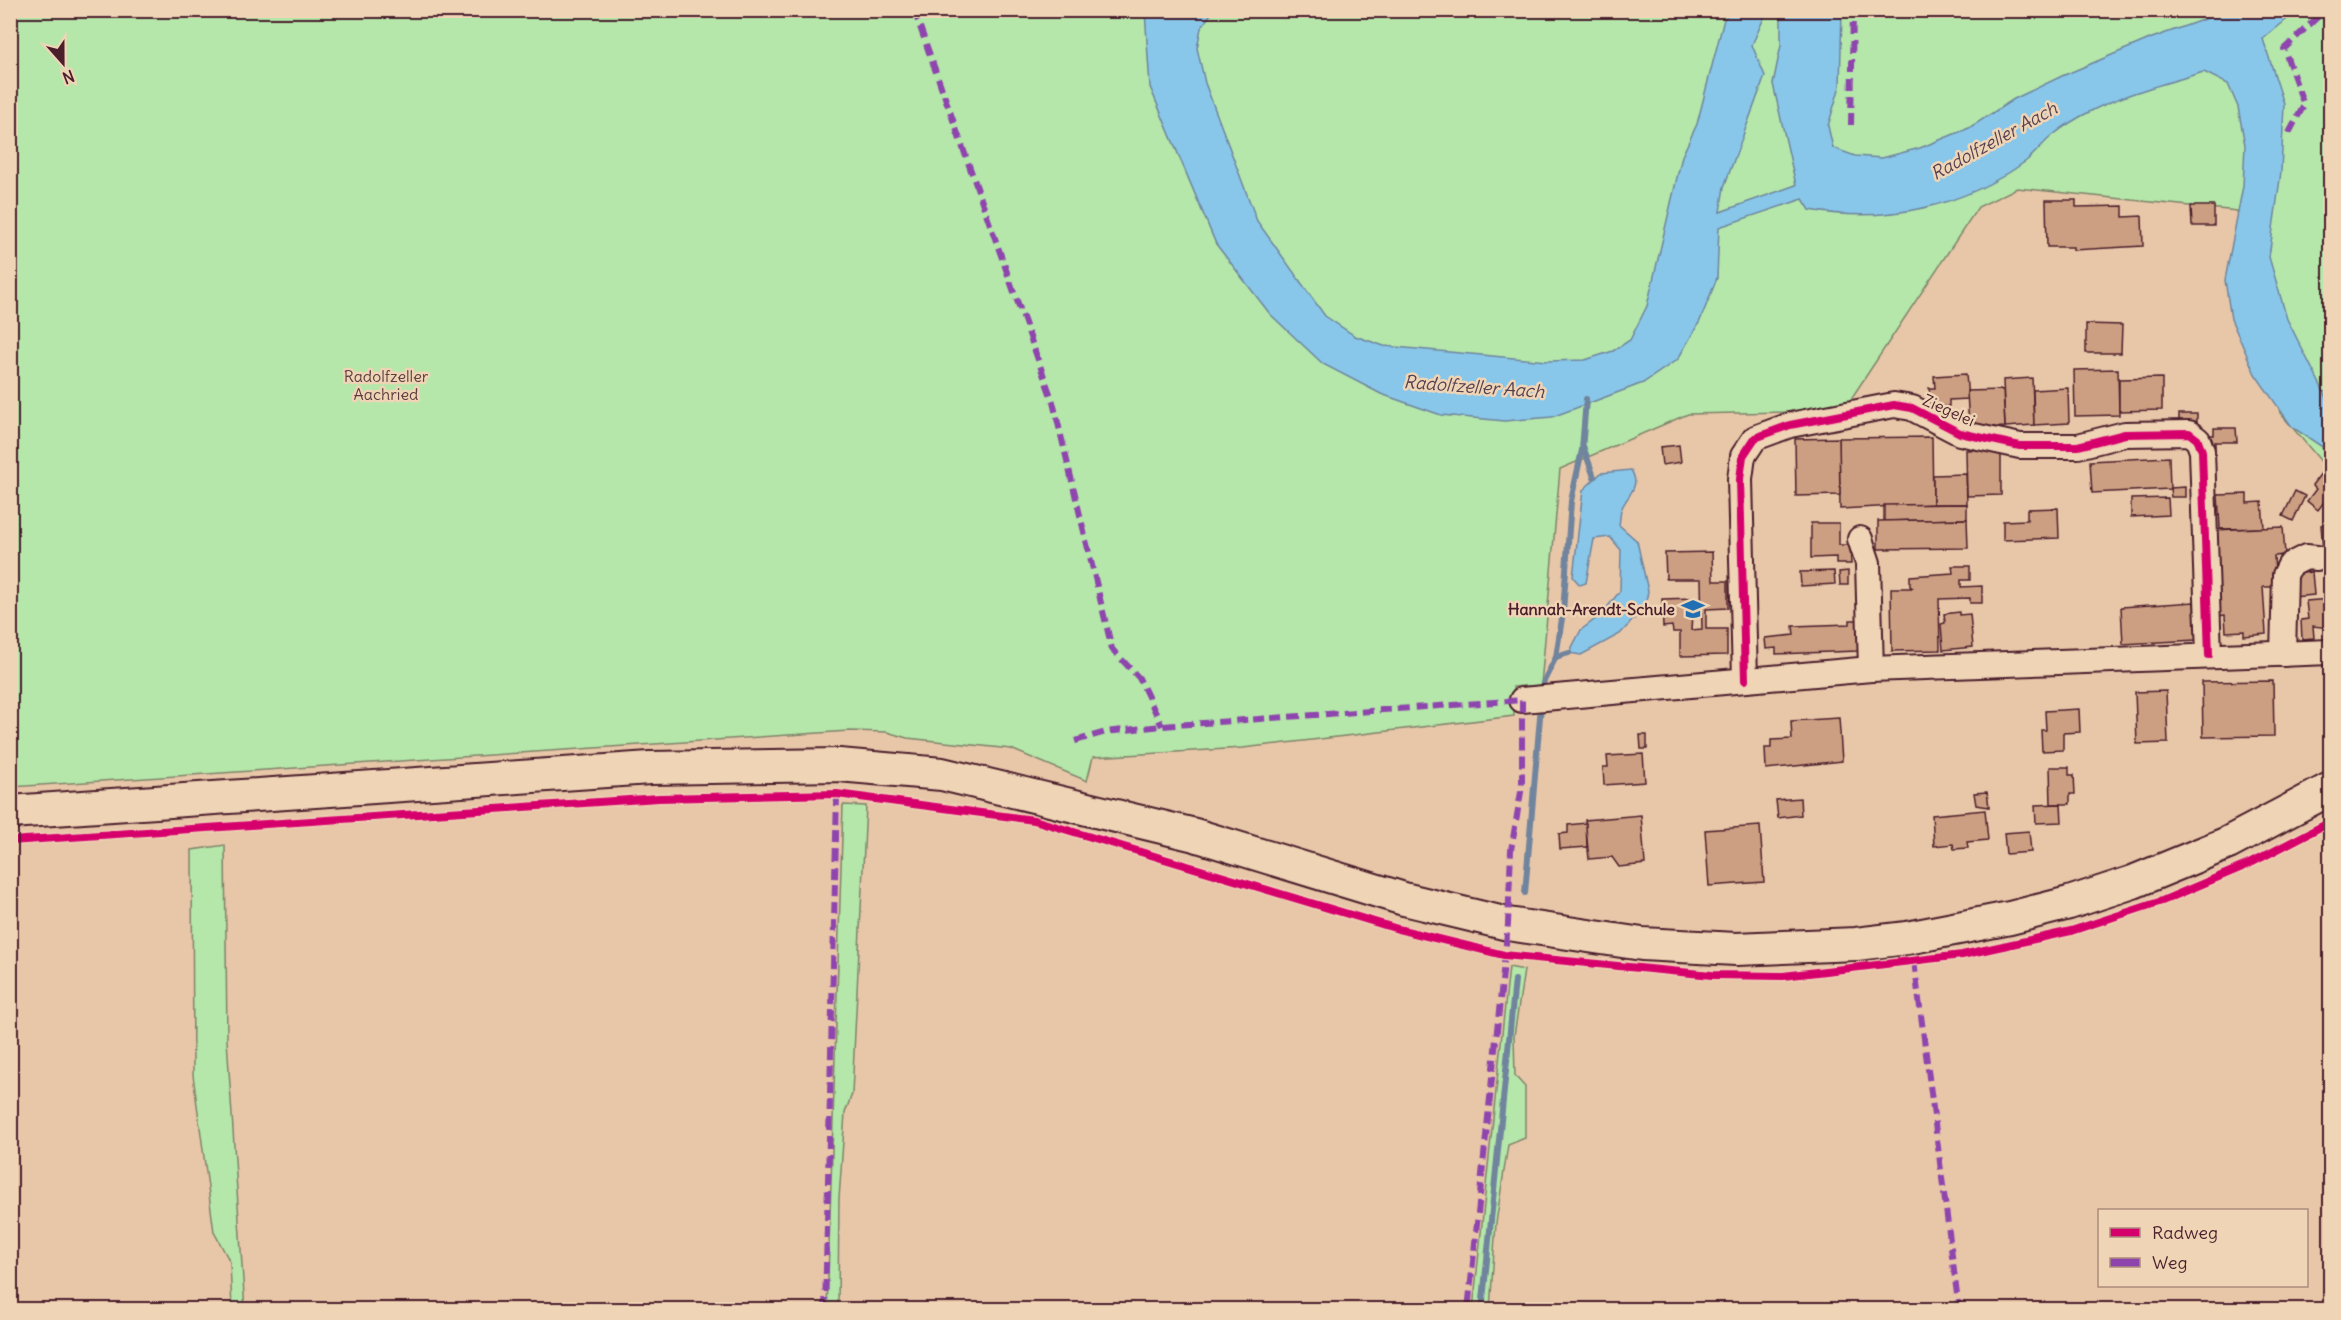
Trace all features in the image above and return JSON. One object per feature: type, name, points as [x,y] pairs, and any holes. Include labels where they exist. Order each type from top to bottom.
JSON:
[{"type":"main road","points":[[10,812],[650,768],[861,767],[942,774],[1184,832],[1404,899],[1508,924],[1642,944],[1736,949],[1856,944],[1906,938],[2010,918],[2069,903],[2133,882],[2228,843],[2331,789]]},
{"type":"street","name":"Ziegelei","points":[[1745,680],[1740,479],[1743,456],[1755,438],[1790,425],[1894,405],[1912,408],[1960,433],[2020,446],[2078,446],[2125,434],[2189,434],[2198,440],[2202,451],[2209,656]]},
{"type":"street","points":[[1860,539],[1868,563],[1871,669]]},
{"type":"street","points":[[2283,654],[2285,576],[2290,565],[2306,557],[2317,558]]},
{"type":"street","points":[[1525,699],[1871,669],[2331,651]]},
{"type":"green space","name":"Radolfzeller Aachried","points":[[11,11],[2330,11],[2330,472],[2280,413],[2237,211],[2017,188],[1978,207],[1843,411],[1688,414],[1560,469],[1541,685],[1513,687],[1514,716],[1243,748],[1093,757],[1087,781],[1011,749],[907,738],[887,732],[849,731],[11,787]]},
{"type":"green space","points":[[843,805],[866,806],[852,1094],[845,1113],[839,1199],[838,1309],[827,1310]]},
{"type":"green space","points":[[225,845],[227,1040],[245,1310],[232,1309],[230,1262],[214,1232],[193,1075],[192,850]]},
{"type":"green space","points":[[1509,967],[1524,970],[1514,1036],[1515,1076],[1525,1087],[1525,1138],[1508,1145],[1496,1223],[1490,1309],[1473,1309]]},
{"type":"water","name":"Radolfzeller Aach","points":[[1145,11],[1213,11],[1201,28],[1197,48],[1205,83],[1257,221],[1325,316],[1355,336],[1384,346],[1547,361],[1585,360],[1613,351],[1630,340],[1647,306],[1682,156],[1697,124],[1724,19],[1731,11],[1767,11],[1752,45],[1765,76],[1724,187],[1720,212],[1796,185],[1773,84],[1781,45],[1781,11],[1842,11],[1840,86],[1828,126],[1833,148],[1855,156],[1882,158],[1920,148],[1969,128],[2014,99],[2062,76],[2152,38],[2227,11],[2297,11],[2263,39],[2284,104],[2281,172],[2269,257],[2287,319],[2330,404],[2330,452],[2292,427],[2255,374],[2231,319],[2225,280],[2243,186],[2245,145],[2238,107],[2228,84],[2204,72],[2132,94],[2091,111],[2057,132],[2026,161],[2002,177],[1950,200],[1923,208],[1867,215],[1810,210],[1803,199],[1719,227],[1717,278],[1700,321],[1678,359],[1643,383],[1552,417],[1505,421],[1441,415],[1381,394],[1323,364],[1270,314],[1216,244],[1150,87]]},
{"type":"water","points":[[1631,470],[1635,481],[1634,486],[1621,510],[1619,525],[1637,541],[1648,591],[1645,607],[1620,634],[1581,655],[1569,653],[1581,630],[1602,614],[1620,591],[1621,550],[1610,537],[1594,539],[1586,583],[1580,585],[1573,577],[1583,490],[1601,473]]},
{"type":"building","points":[[2046,200],[2076,200],[2076,207],[2123,206],[2123,217],[2142,216],[2143,246],[2073,250],[2073,247],[2047,247]]},
{"type":"building","points":[[2191,206],[2214,206],[2214,226],[2192,226]]},
{"type":"building","points":[[2086,324],[2122,325],[2121,353],[2086,353]]},
{"type":"building","points":[[2118,369],[2119,415],[2075,416],[2074,370]]},
{"type":"building","points":[[1966,374],[1968,399],[1949,400],[1949,406],[1931,408],[1929,388],[1935,388],[1934,376]]},
{"type":"building","points":[[2032,378],[2034,425],[2005,427],[2003,380]]},
{"type":"building","points":[[2162,378],[2162,410],[2119,411],[2119,379]]},
{"type":"building","points":[[2068,388],[2069,423],[2034,425],[2033,390]]},
{"type":"building","points":[[2003,390],[2005,427],[1969,428],[1967,391]]},
{"type":"building","points":[[2179,414],[2197,414],[2197,421],[2179,422]]},
{"type":"building","points":[[2214,428],[2236,428],[2237,442],[2215,442],[2215,454],[2209,455],[2208,435],[2214,435]]},
{"type":"building","points":[[1932,437],[1933,504],[1840,509],[1839,438]]},
{"type":"building","points":[[1839,438],[1840,495],[1796,496],[1795,439]]},
{"type":"building","points":[[1679,445],[1681,462],[1662,465],[1660,447]]},
{"type":"building","points":[[2001,449],[2001,495],[1967,496],[1966,450]]},
{"type":"building","points":[[2169,457],[2170,489],[2092,493],[2090,461]]},
{"type":"building","points":[[2329,463],[2330,494],[2318,510],[2307,501],[2316,489],[2312,485]]},
{"type":"building","points":[[1966,474],[1967,504],[1933,504],[1933,475]]},
{"type":"building","points":[[2185,487],[2185,497],[2171,497],[2170,488]]},
{"type":"building","points":[[2295,491],[2305,496],[2293,521],[2283,516]]},
{"type":"building","points":[[2247,494],[2247,503],[2262,502],[2264,528],[2220,529],[2218,495]]},
{"type":"building","points":[[2168,498],[2169,515],[2131,517],[2131,499]]},
{"type":"building","points":[[1967,504],[1967,519],[1884,521],[1884,505]]},
{"type":"building","points":[[2058,508],[2059,538],[2003,540],[2003,521],[2027,520],[2027,509]]},
{"type":"building","points":[[1967,519],[1968,548],[1878,549],[1878,521]]},
{"type":"building","points":[[1811,523],[1839,523],[1839,545],[1850,545],[1851,564],[1836,564],[1836,557],[1811,558]]},
{"type":"building","points":[[2330,524],[2330,560],[2324,561],[2321,525]]},
{"type":"building","points":[[2283,527],[2285,555],[2274,556],[2276,587],[2263,587],[2266,634],[2244,636],[2244,631],[2226,632],[2225,615],[2218,616],[2213,530]]},
{"type":"building","points":[[1712,552],[1713,581],[1728,581],[1728,608],[1706,609],[1706,629],[1727,629],[1727,655],[1680,656],[1680,632],[1673,632],[1672,626],[1663,627],[1662,599],[1693,598],[1691,630],[1702,629],[1701,579],[1666,579],[1665,553]]},
{"type":"building","points":[[1952,566],[1970,566],[1970,580],[1961,580],[1961,587],[1982,586],[1982,603],[1970,603],[1970,598],[1939,599],[1940,650],[1892,651],[1891,588],[1913,588],[1910,586],[1910,576],[1953,573]]},
{"type":"building","points":[[1834,571],[1835,584],[1801,586],[1800,572]]},
{"type":"building","points":[[1848,571],[1848,585],[1840,585],[1839,572]]},
{"type":"building","points":[[2312,572],[2314,595],[2293,597],[2291,574]]},
{"type":"building","points":[[2330,599],[2330,628],[2313,626],[2314,638],[2302,639],[2301,620],[2308,619],[2306,601]]},
{"type":"building","points":[[2194,602],[2196,640],[2123,644],[2121,607]]},
{"type":"building","points":[[1959,612],[1959,615],[1970,614],[1973,647],[1943,650],[1941,624],[1945,623],[1944,614]]},
{"type":"building","points":[[1850,620],[1860,620],[1858,651],[1776,654],[1776,648],[1766,649],[1765,638],[1794,635],[1793,626],[1850,624]]},
{"type":"building","points":[[2273,681],[2274,736],[2203,737],[2202,682]]},
{"type":"building","points":[[2166,691],[2168,743],[2137,744],[2135,692]]},
{"type":"building","points":[[2079,709],[2080,732],[2063,733],[2063,750],[2042,751],[2041,730],[2046,730],[2045,711]]},
{"type":"building","points":[[1839,718],[1842,761],[1766,769],[1765,748],[1771,748],[1771,740],[1792,739],[1791,721]]},
{"type":"building","points":[[1640,735],[1647,735],[1647,749],[1641,749]]},
{"type":"building","points":[[1643,754],[1645,782],[1604,785],[1603,767],[1608,767],[1607,756]]},
{"type":"building","points":[[2050,767],[2069,767],[2069,775],[2074,775],[2075,794],[2070,794],[2070,804],[2051,804]]},
{"type":"building","points":[[1987,792],[1989,807],[1976,805],[1974,793]]},
{"type":"building","points":[[1800,798],[1801,815],[1778,818],[1776,800]]},
{"type":"building","points":[[2061,804],[2062,822],[2036,823],[2035,805]]},
{"type":"building","points":[[1985,810],[1988,840],[1967,842],[1968,848],[1954,849],[1953,844],[1934,846],[1932,815]]},
{"type":"building","points":[[1641,815],[1645,864],[1619,867],[1612,857],[1589,859],[1585,820]]},
{"type":"building","points":[[1586,823],[1587,847],[1560,849],[1559,834],[1568,833],[1568,825]]},
{"type":"building","points":[[1760,826],[1764,882],[1709,886],[1705,830]]},
{"type":"building","points":[[2029,831],[2031,852],[2006,854],[2004,833]]},
{"type":"waterway","points":[[1542,692],[1543,683],[1556,657],[1563,612],[1571,501],[1582,450],[1586,399]]},
{"type":"waterway","points":[[1583,446],[1594,477]]},
{"type":"waterway","points":[[1556,657],[1569,653]]},
{"type":"waterway","points":[[1525,893],[1541,705]]},
{"type":"waterway","points":[[1482,1310],[1515,980]]},
{"type":"marked path","points":[[914,10],[1053,402],[1112,649],[1139,678],[1162,726]]},
{"type":"marked path","points":[[1851,125],[1853,10]]},
{"type":"marked path","points":[[2289,133],[2304,105],[2284,49],[2325,10]]},
{"type":"marked path","points":[[1075,741],[1106,732],[1162,726],[1522,700],[1522,786],[1511,850],[1508,924],[1468,1310]]},
{"type":"marked path","points":[[825,1310],[837,794]]},
{"type":"marked path","points":[[1914,961],[1959,1310]]},
{"type":"cycle path","points":[[1745,680],[1740,479],[1743,456],[1755,438],[1790,425],[1894,405],[1912,408],[1960,433],[2020,446],[2078,446],[2125,434],[2189,433],[2198,440],[2202,451],[2209,655]]},
{"type":"cycle path","points":[[10,841],[659,798],[837,794],[1034,820],[1398,929],[1504,955],[1712,975],[1783,976],[1962,955],[2071,931],[2162,901],[2249,864],[2330,822]]},
{"type":"place","name":"Hannah-Arendt-Schule","points":[[1693,609]]}]
